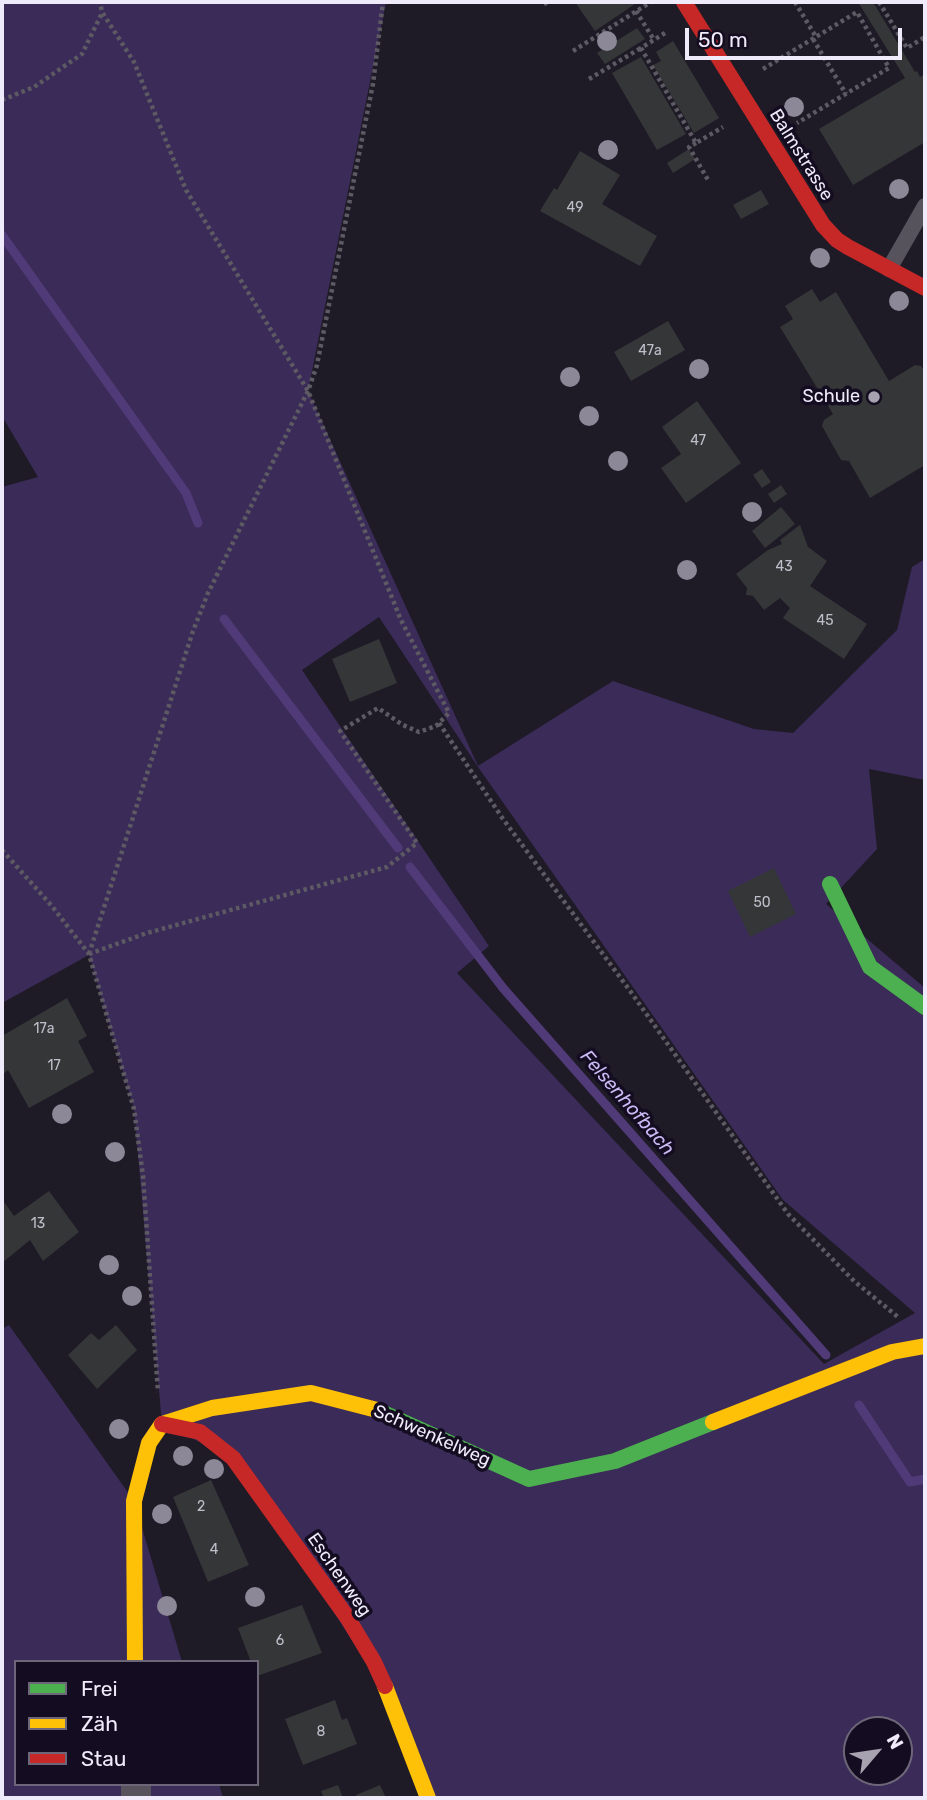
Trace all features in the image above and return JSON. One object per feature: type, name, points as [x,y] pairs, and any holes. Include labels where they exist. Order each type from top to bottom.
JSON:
[{"type":"street","name":"Balmstrasse","points":[[684,2],[823,225],[837,240],[925,288]]},
{"type":"street","points":[[830,884],[870,967],[925,1007]]},
{"type":"street","name":"Schwenkelweg","points":[[162,1424],[212,1408],[311,1393],[385,1412],[529,1479],[615,1461],[892,1352],[925,1346]]},
{"type":"street","points":[[135,1660],[134,1501],[149,1443],[162,1424]]},
{"type":"street","name":"Eschenweg","points":[[162,1424],[200,1432],[233,1458],[347,1617],[374,1662],[428,1798]]},
{"type":"lane","points":[[889,269],[925,206]]},
{"type":"path","points":[[89,954],[147,933],[387,867],[417,843],[340,731],[378,708],[419,732],[439,723],[449,713],[401,621],[308,391],[186,190],[134,62],[102,12],[100,2]]},
{"type":"path","points":[[89,954],[193,631],[208,593],[308,391],[317,365],[373,84],[383,2]]},
{"type":"path","points":[[573,51],[651,2]]},
{"type":"path","points":[[795,2],[846,94]]},
{"type":"path","points":[[879,2],[907,48],[925,37]]},
{"type":"path","points":[[636,11],[653,40]]},
{"type":"path","points":[[2,100],[34,87],[82,54],[102,12]]},
{"type":"path","points":[[736,86],[857,12],[889,68],[793,125]]},
{"type":"path","points":[[589,79],[670,29]]},
{"type":"path","points":[[641,48],[696,143]]},
{"type":"path","points":[[708,180],[689,147],[750,110]]},
{"type":"path","points":[[439,723],[503,819],[628,988],[788,1214],[854,1281],[905,1323]]},
{"type":"path","points":[[2,850],[68,925],[89,954],[134,1109],[144,1189],[162,1424]]},
{"type":"shaded area","points":[[2,2],[386,2],[308,391],[478,766],[613,681],[754,729],[793,733],[897,630],[912,567],[925,559],[925,780],[869,769],[877,849],[826,904],[925,988],[925,1798],[428,1798],[391,1700],[233,1458],[162,1424],[134,1109],[89,955],[2,1003],[2,487],[38,477],[2,416]],"holes":[[[379,617],[478,767],[783,1200],[915,1313],[824,1364],[457,973],[489,946],[302,670]]]},
{"type":"shaded area","points":[[9,1325],[134,1501],[181,1660],[14,1660],[14,1786],[220,1786],[223,1798],[2,1798],[2,1329]]},
{"type":"building","points":[[575,2],[638,2],[595,31]]},
{"type":"building","points":[[858,2],[873,2],[915,72],[917,71],[920,77],[925,74],[925,142],[853,185],[819,129],[905,78]]},
{"type":"building","points":[[637,28],[645,39],[605,64],[597,53]]},
{"type":"building","points":[[673,41],[719,118],[694,133],[653,65],[661,61],[656,52]]},
{"type":"building","points":[[641,57],[686,134],[657,150],[612,73]]},
{"type":"building","points":[[689,149],[695,159],[673,173],[667,163]]},
{"type":"building","points":[[580,151],[620,175],[602,204],[657,236],[640,266],[540,211],[554,188],[557,190]]},
{"type":"building","points":[[761,190],[769,204],[741,219],[733,205]]},
{"type":"building","name":"Schule","points":[[812,289],[820,302],[836,292],[889,381],[915,365],[921,366],[925,372],[925,465],[870,498],[849,461],[841,460],[822,426],[824,420],[833,414],[780,327],[793,319],[785,306]]},
{"type":"building","points":[[668,321],[685,350],[631,381],[614,352]]},
{"type":"building","points":[[697,401],[741,463],[686,503],[661,468],[681,454],[662,427]]},
{"type":"building","points":[[762,469],[771,482],[762,488],[753,475]]},
{"type":"building","points":[[781,485],[787,494],[774,503],[768,494]]},
{"type":"building","points":[[781,507],[795,524],[765,548],[752,531]]},
{"type":"building","points":[[800,525],[808,547],[827,561],[810,586],[867,624],[844,659],[783,618],[790,608],[780,598],[764,610],[753,596],[746,595],[747,588],[736,574],[768,550],[782,544],[780,540]]},
{"type":"building","points":[[379,639],[397,683],[350,702],[332,659]]},
{"type":"building","points":[[774,868],[796,914],[750,937],[728,891]]},
{"type":"building","points":[[67,998],[87,1036],[78,1041],[94,1072],[29,1108],[8,1070],[2,1075],[2,1036]]},
{"type":"building","points":[[49,1191],[79,1232],[43,1261],[30,1240],[2,1263],[2,1199],[14,1216]]},
{"type":"building","points":[[116,1325],[137,1350],[97,1389],[68,1355],[91,1333],[99,1340]]},
{"type":"building","points":[[211,1480],[249,1565],[208,1582],[173,1497]]},
{"type":"building","points":[[302,1605],[322,1653],[259,1675],[259,1660],[250,1660],[238,1628]]},
{"type":"building","points":[[335,1700],[342,1720],[347,1718],[357,1744],[303,1765],[285,1719]]},
{"type":"building","points":[[338,1785],[343,1798],[324,1798],[321,1791]]},
{"type":"building","points":[[380,1785],[386,1798],[357,1798],[356,1795]]},
{"type":"waterway","points":[[2,235],[186,493],[198,523]]},
{"type":"waterway","points":[[224,619],[398,848]]},
{"type":"waterway","name":"Felsenhofbach","points":[[410,867],[503,988],[826,1355]]},
{"type":"waterway","points":[[859,1405],[910,1482],[925,1479]]},
{"type":"traffic: fast","points":[[830,884],[870,967],[925,1007]]},
{"type":"traffic: fast","points":[[377,1410],[529,1479],[615,1461],[713,1422]]},
{"type":"traffic: slow","points":[[713,1422],[892,1352],[925,1346]]},
{"type":"traffic: slow","points":[[135,1660],[134,1501],[149,1443],[162,1424],[212,1408],[311,1393],[377,1410]]},
{"type":"traffic: slow","points":[[385,1686],[428,1798]]},
{"type":"traffic: jam","points":[[684,2],[823,225],[848,247],[925,288]]},
{"type":"traffic: jam","points":[[162,1424],[200,1432],[233,1458],[347,1617],[385,1686]]},
{"type":"place","name":"Schule","points":[[874,397]]}]
